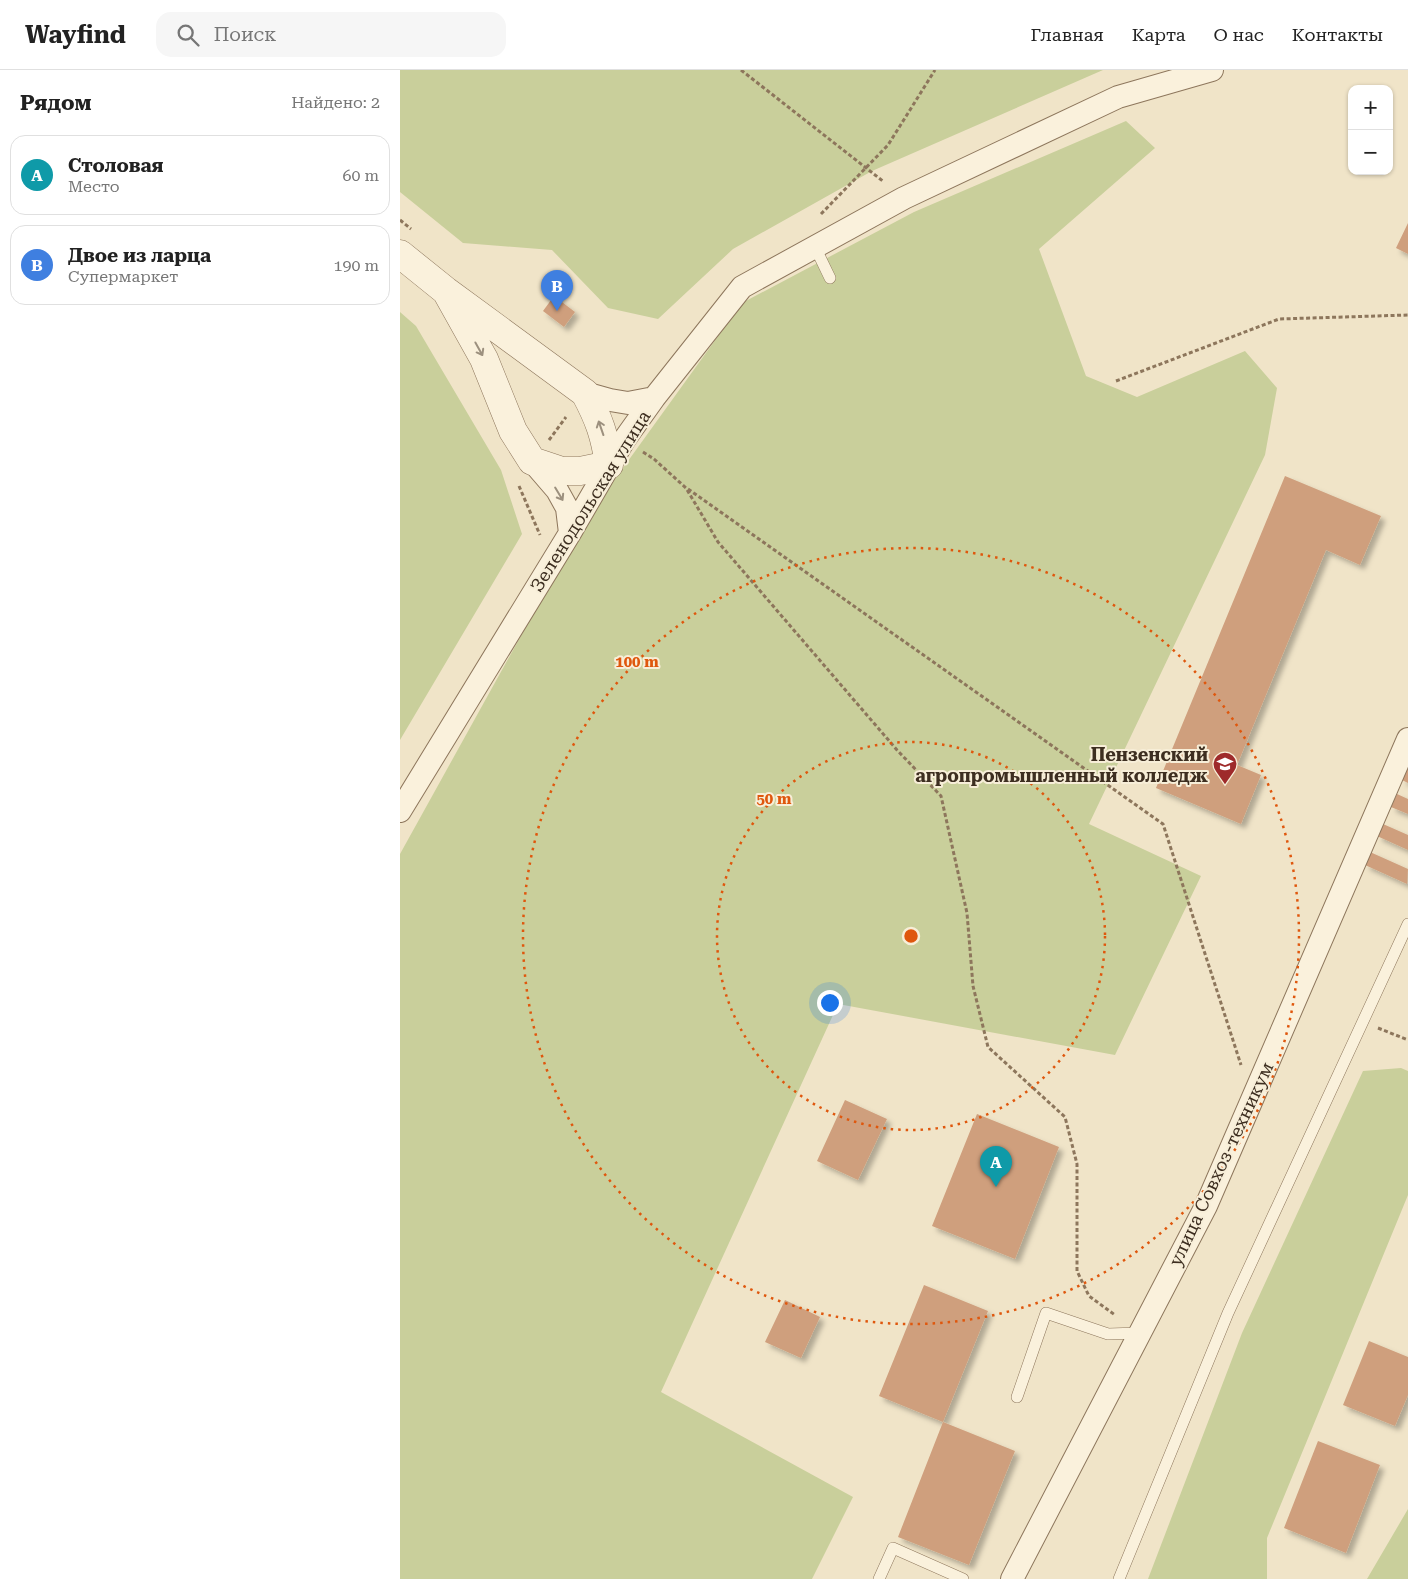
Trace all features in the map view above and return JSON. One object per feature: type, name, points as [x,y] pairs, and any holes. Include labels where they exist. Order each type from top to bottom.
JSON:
[{"type":"street","points":[[654,398],[742,287],[904,198],[1118,98],[1212,70]]},
{"type":"street","name":"Зеленодольская улица","points":[[400,254],[577,403],[610,400],[628,403],[654,398]]},
{"type":"street","points":[[446,291],[484,359],[513,431],[562,470],[580,471],[609,465],[605,439],[597,416],[577,403]]},
{"type":"street","name":"Зеленодольская улица","points":[[400,811],[570,534],[624,440],[654,398]]},
{"type":"street","points":[[540,452],[567,508],[570,534]]},
{"type":"street","name":"улица Совхоз-техникум","points":[[1012,1579],[1206,1206],[1408,738]]},
{"type":"lane","points":[[813,247],[816,249],[830,278]]},
{"type":"lane","points":[[1119,1579],[1228,1313],[1408,924]]},
{"type":"lane","points":[[1016,1397],[1046,1313],[1108,1334],[1139,1333]]},
{"type":"lane","points":[[879,1579],[893,1548],[963,1579]]},
{"type":"path","points":[[741,70],[904,198]]},
{"type":"path","points":[[813,247],[816,219],[888,145],[935,70]]},
{"type":"path","points":[[1116,382],[1279,319],[1408,315]]},
{"type":"path","points":[[540,452],[577,403]]},
{"type":"path","points":[[624,440],[654,459],[686,488],[1163,824],[1252,1099]]},
{"type":"path","points":[[686,488],[718,542],[897,750],[941,796],[967,913],[973,986],[988,1047],[1065,1117],[1078,1164],[1077,1271],[1089,1296],[1139,1333]]},
{"type":"path","points":[[1362,1022],[1408,1040]]},
{"type":"green space","points":[[400,70],[1103,70],[872,171],[733,249],[658,319],[608,308],[552,250],[463,243],[400,192]]},
{"type":"green space","points":[[1126,121],[1155,148],[1039,249],[1086,376],[1137,397],[1245,351],[1277,388],[1265,455],[1089,824],[1201,876],[1115,1055],[838,1004],[661,1392],[853,1497],[812,1579],[400,1579],[400,854],[584,522],[742,303],[914,212]]},
{"type":"green space","points":[[400,312],[416,326],[501,470],[522,534],[400,740]]},
{"type":"green space","points":[[1401,1068],[1408,1071],[1408,1195],[1267,1538],[1267,1579],[1148,1579],[1242,1333],[1363,1071]]},
{"type":"green space","points":[[1408,1509],[1408,1579],[1367,1579]]},
{"type":"building","points":[[1408,223],[1408,254],[1396,248]]},
{"type":"building","points":[[554,296],[575,312],[564,327],[543,311]]},
{"type":"building","points":[[1285,476],[1381,516],[1360,565],[1326,550],[1237,765],[1261,775],[1241,824],[1156,788]]},
{"type":"building","points":[[1408,766],[1408,783],[1402,780]]},
{"type":"building","points":[[1397,794],[1408,799],[1408,814],[1391,807]]},
{"type":"building","points":[[1383,824],[1408,835],[1408,850],[1377,836]]},
{"type":"building","points":[[1370,852],[1408,869],[1407,884],[1365,865]]},
{"type":"building","points":[[845,1100],[887,1119],[858,1180],[817,1161]]},
{"type":"building","points":[[977,1114],[1059,1147],[1015,1259],[932,1226]]},
{"type":"building","points":[[924,1285],[988,1311],[943,1422],[879,1396]]},
{"type":"building","points":[[785,1300],[820,1317],[801,1358],[765,1342]]},
{"type":"building","points":[[1369,1341],[1408,1357],[1408,1395],[1395,1426],[1343,1405]]},
{"type":"building","points":[[943,1422],[1015,1451],[969,1565],[898,1537]]},
{"type":"building","points":[[1318,1441],[1380,1465],[1346,1553],[1284,1528]]},
{"type":"place","name":"Двое из ларца","points":[[557,311]]},
{"type":"place","name":"Пензенский агропромышленный колледж","points":[[1225,785]]},
{"type":"place","name":"Столовая","points":[[996,1187]]}]
